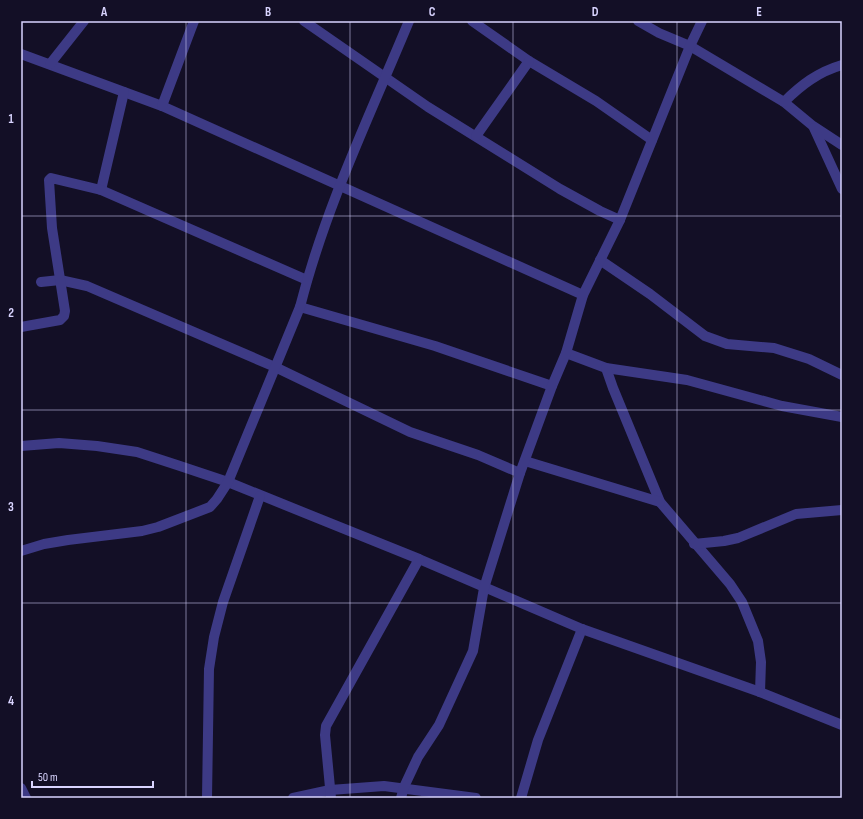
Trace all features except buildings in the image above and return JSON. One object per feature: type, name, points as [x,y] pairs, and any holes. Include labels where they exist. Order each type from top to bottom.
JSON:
[{"type":"street","points":[[50,64],[84,21]]},
{"type":"street","points":[[162,106],[194,21]]},
{"type":"street","points":[[304,21],[385,79],[560,189],[620,220]]},
{"type":"street","points":[[21,551],[44,544],[68,540],[142,531],[158,527],[210,507],[228,482],[300,307],[307,280],[340,186],[409,21]]},
{"type":"street","points":[[472,21],[529,61],[590,98],[652,140]]},
{"type":"street","points":[[638,21],[659,33],[690,46],[784,102],[814,126],[842,145]]},
{"type":"street","points":[[401,798],[404,787],[418,757],[439,725],[473,651],[484,588],[520,473],[552,386],[566,353],[583,295],[620,220],[690,46],[702,21]]},
{"type":"street","points":[[21,54],[162,106],[583,295]]},
{"type":"street","points":[[476,136],[529,61]]},
{"type":"street","points":[[784,102],[802,85],[813,78],[842,65]]},
{"type":"street","points":[[100,190],[124,92]]},
{"type":"street","points":[[814,126],[842,189]]},
{"type":"street","points":[[21,327],[60,320],[64,316],[65,310],[52,228],[49,180],[54,178],[100,190],[307,280]]},
{"type":"street","points":[[600,260],[650,294],[704,336],[727,344],[774,348],[809,359],[842,375]]},
{"type":"street","points":[[41,282],[60,280],[87,286],[275,367],[410,432],[478,455],[520,473]]},
{"type":"street","points":[[300,307],[428,344],[552,386]]},
{"type":"street","points":[[566,353],[606,368],[687,380],[782,406],[842,417]]},
{"type":"street","points":[[606,368],[660,502],[694,544],[730,584],[745,608],[758,641],[761,662],[760,692]]},
{"type":"street","points":[[21,446],[59,443],[97,446],[137,452],[228,482],[419,559],[582,629],[760,692],[842,725]]},
{"type":"street","points":[[525,461],[660,502]]},
{"type":"street","points":[[207,798],[209,669],[214,637],[223,602],[260,496]]},
{"type":"street","points":[[694,544],[724,542],[738,538],[796,514],[842,510]]},
{"type":"street","points":[[330,794],[325,735],[326,726],[419,559]]},
{"type":"street","points":[[521,798],[538,740],[582,629]]},
{"type":"street","points":[[293,798],[330,794],[360,786],[404,787],[476,798]]},
{"type":"street","points":[[21,788],[26,798]]}]
